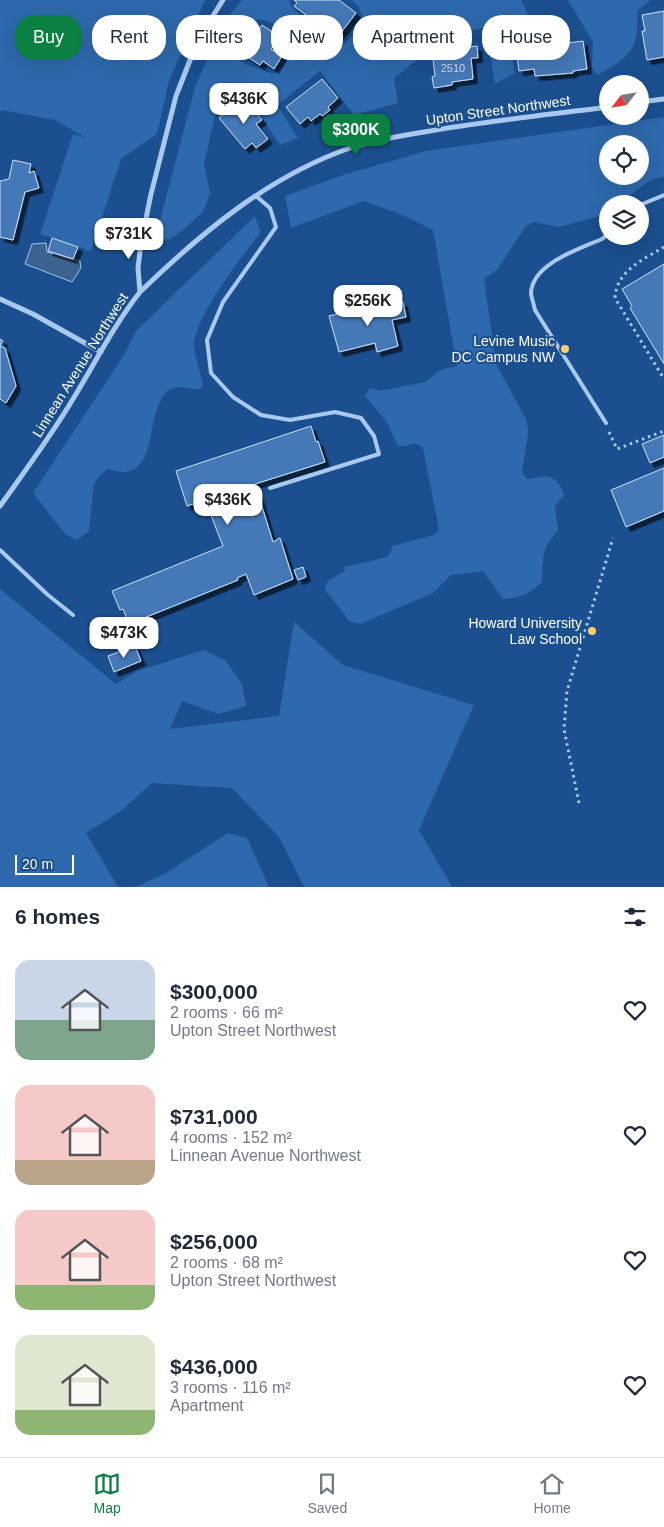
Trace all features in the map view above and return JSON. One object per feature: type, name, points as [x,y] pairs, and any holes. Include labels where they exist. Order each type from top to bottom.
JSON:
[{"type":"street","name":"Linnean Avenue Northwest","points":[[0,506],[49,436],[126,309],[140,292],[138,268],[141,243],[151,194],[176,96],[194,50],[223,0]]},
{"type":"street","points":[[649,101],[664,99]]},
{"type":"street","name":"Upton Street Northwest","points":[[140,292],[215,224],[281,180],[311,164],[349,148],[380,139],[511,118],[599,107]]},
{"type":"street","points":[[0,299],[33,314],[101,352]]},
{"type":"lane","points":[[649,201],[664,195]]},
{"type":"lane","points":[[256,196],[270,208],[276,227],[223,302],[207,340],[211,373],[232,397],[262,414],[290,420],[335,412],[361,418],[374,436],[380,454],[270,488]]},
{"type":"lane","points":[[599,240],[554,261],[538,274],[531,293],[535,310],[606,423]]},
{"type":"lane","points":[[0,550],[48,595],[73,615]]},
{"type":"path","points":[[664,247],[630,268],[616,287],[615,298],[664,379]]},
{"type":"path","points":[[606,423],[617,449],[664,431]]},
{"type":"path","points":[[579,803],[564,729],[567,691],[613,538]]},
{"type":"shaded area","points":[[0,0],[205,0],[198,15],[176,15],[176,60],[178,60],[169,81],[157,134],[121,159],[91,251],[40,234],[73,134],[86,138],[55,120],[0,111]]},
{"type":"shaded area","points":[[242,0],[289,0],[291,6],[300,15],[271,15],[271,23],[261,19],[261,15],[230,15]]},
{"type":"shaded area","points":[[351,0],[521,0],[528,15],[482,15],[482,28],[472,30],[472,15],[362,15],[359,7]]},
{"type":"shaded area","points":[[568,0],[651,0],[638,10],[637,30],[633,47],[620,61],[598,75],[592,67],[593,42]]},
{"type":"shaded area","points":[[353,35],[353,60],[417,60],[394,78],[398,103],[354,115],[320,71],[277,105],[298,138],[280,145],[243,90],[215,116],[204,164],[210,193],[203,212],[182,231],[168,240],[164,238],[159,224],[195,87],[207,60],[238,60],[273,74],[287,60],[343,60],[343,46]]},
{"type":"shaded area","points":[[491,60],[513,60],[515,73],[495,84]]},
{"type":"shaded area","points":[[664,117],[664,177],[656,178],[649,182],[649,135],[599,135],[599,185],[645,185],[630,195],[599,195],[599,216],[559,227],[533,222],[526,226],[497,270],[484,279],[496,364],[527,421],[528,434],[522,472],[527,479],[548,476],[560,485],[564,495],[555,507],[558,530],[548,543],[544,554],[542,582],[524,595],[503,599],[483,571],[451,575],[433,593],[360,624],[349,621],[325,588],[328,581],[344,571],[345,567],[387,557],[391,552],[392,546],[434,535],[439,530],[423,448],[415,443],[398,446],[386,421],[365,396],[369,389],[373,388],[379,391],[425,382],[440,370],[457,366],[433,230],[398,213],[363,201],[291,228],[285,196],[343,175],[426,151],[608,125],[649,125],[649,119]]},
{"type":"shaded area","points":[[255,216],[261,232],[222,285],[197,331],[194,347],[203,384],[201,389],[174,388],[163,397],[157,408],[148,449],[143,461],[135,469],[124,472],[108,469],[99,476],[94,484],[89,531],[77,540],[65,534],[33,493],[124,355],[136,331]]},
{"type":"shaded area","points":[[46,243],[47,252],[80,261],[81,268],[72,282],[25,264],[32,244]]},
{"type":"shaded area","points":[[0,589],[116,684],[137,671],[204,650],[226,661],[242,684],[246,706],[219,714],[182,701],[170,729],[279,716],[294,622],[343,665],[474,705],[419,830],[452,887],[304,887],[279,837],[232,788],[152,783],[121,811],[86,833],[118,887],[0,887]]},
{"type":"shaded area","points":[[228,833],[247,838],[269,887],[136,887],[166,873]]},
{"type":"building","points":[[294,0],[339,0],[356,13],[343,30],[343,15],[306,15],[294,6],[297,3]]},
{"type":"building","points":[[664,11],[664,57],[647,60],[642,31],[645,31],[642,15]]},
{"type":"building","points":[[262,25],[271,31],[271,60],[280,60],[274,69],[263,61],[260,65],[252,60],[261,60]]},
{"type":"building","points":[[583,41],[587,69],[573,71],[573,73],[535,76],[534,69],[519,71],[517,60],[570,60],[570,43]]},
{"type":"building","points":[[477,46],[478,58],[472,58],[472,47]]},
{"type":"building","points":[[433,60],[471,60],[473,79],[452,82],[452,85],[434,88],[432,77],[435,76]]},
{"type":"building","points":[[322,79],[338,98],[328,107],[330,110],[322,116],[320,114],[311,121],[308,117],[300,124],[286,107]]},
{"type":"building","points":[[245,98],[262,120],[256,124],[268,139],[256,148],[252,143],[245,149],[219,118]]},
{"type":"building","points":[[13,160],[31,164],[29,173],[34,171],[39,188],[25,192],[13,240],[0,237],[0,181],[9,179]]},
{"type":"building","points":[[52,238],[78,247],[73,259],[48,251]]},
{"type":"building","points":[[664,264],[664,364],[630,308],[632,306],[622,289]]},
{"type":"building","points":[[388,302],[389,305],[403,302],[406,317],[392,320],[398,346],[377,352],[375,343],[339,352],[329,316]]},
{"type":"building","points":[[0,346],[5,348],[16,386],[6,403],[0,399]]},
{"type":"building","points":[[311,426],[325,462],[255,484],[273,542],[280,538],[293,579],[254,595],[246,574],[237,578],[238,580],[129,624],[123,609],[120,610],[112,591],[223,546],[205,500],[187,506],[176,471]]},
{"type":"building","points":[[664,435],[664,457],[650,463],[642,444]]},
{"type":"building","points":[[664,468],[664,511],[626,527],[611,490]]},
{"type":"building","points":[[303,567],[306,577],[298,580],[294,570]]},
{"type":"building","points":[[135,646],[141,661],[114,672],[108,656]]},
{"type":"place","name":"Levine Music DC Campus NW","points":[[565,349]]},
{"type":"place","name":"Howard University Law School","points":[[592,631]]}]
